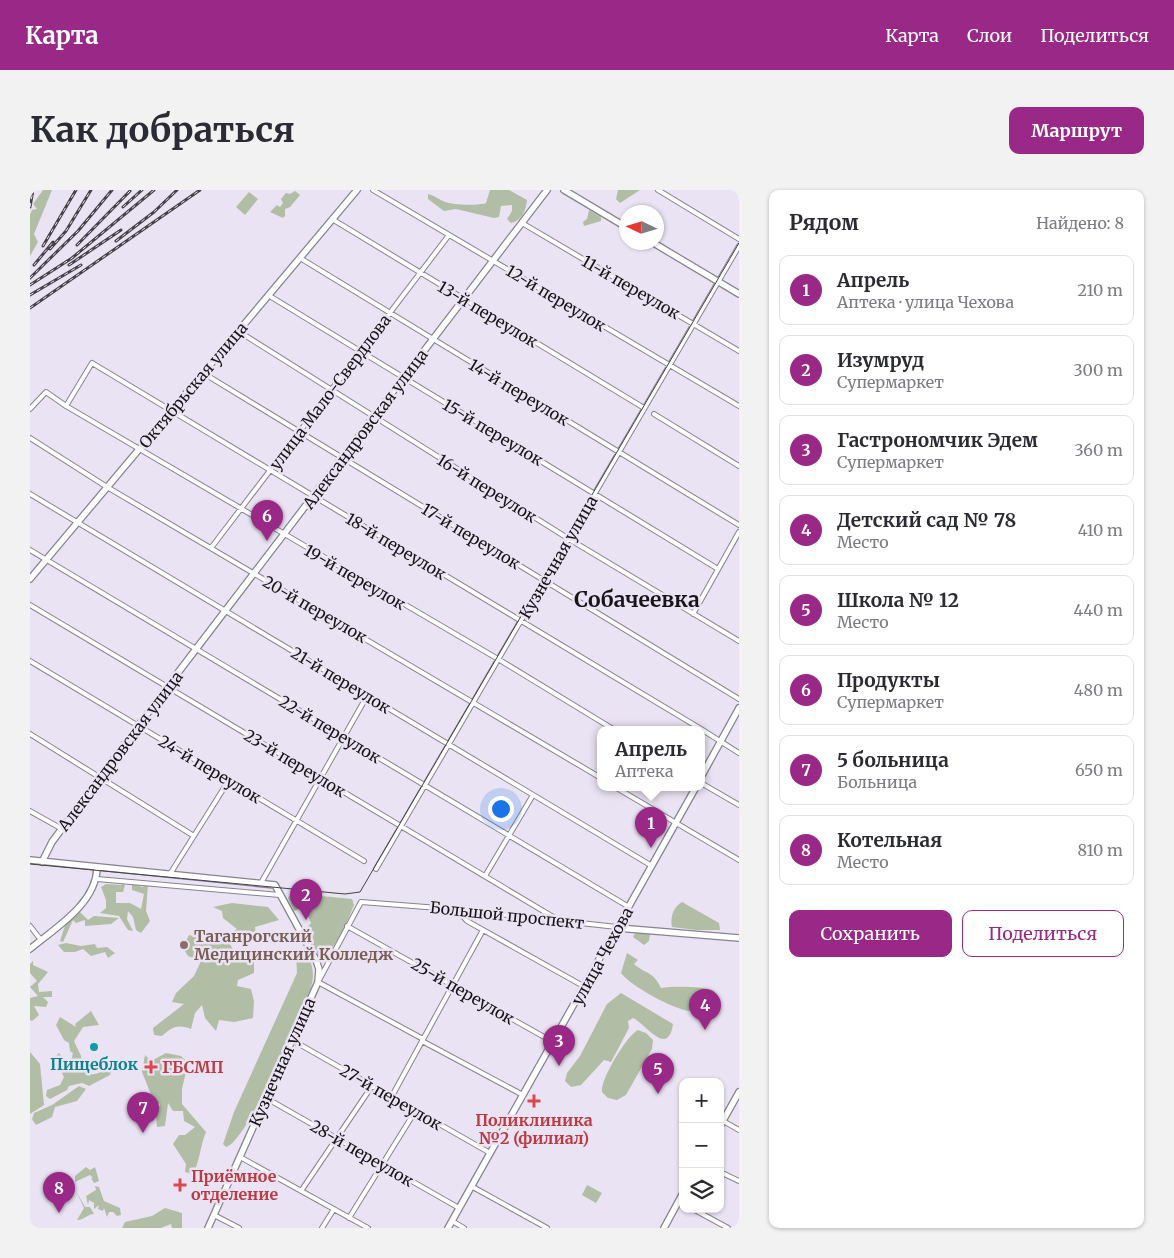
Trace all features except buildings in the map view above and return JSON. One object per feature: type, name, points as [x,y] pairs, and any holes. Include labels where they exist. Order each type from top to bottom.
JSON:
[{"type":"main road","name":"Октябрьская улица","points":[[30,579],[356,190]]},
{"type":"main road","name":"Александровская улица","points":[[42,862],[62,829],[167,687],[547,190]]},
{"type":"main road","points":[[564,190],[619,223]]},
{"type":"main road","points":[[664,249],[739,294]]},
{"type":"main road","points":[[705,769],[739,708]]},
{"type":"main road","name":"улица Чехова","points":[[448,1228],[694,791]]},
{"type":"main road","points":[[30,860],[275,885],[316,960],[319,969],[318,982]]},
{"type":"main road","points":[[30,949],[80,906],[92,891],[97,868]]},
{"type":"main road","name":"Большой проспект","points":[[618,928],[739,938]]},
{"type":"main road","name":"Кузнечная улица","points":[[208,1228],[318,982]]},
{"type":"main road","points":[[723,1123],[739,1092]]},
{"type":"main road","points":[[664,1228],[679,1206]]},
{"type":"street","name":"12-й переулок","points":[[373,190],[739,406]]},
{"type":"street","points":[[658,190],[739,239]]},
{"type":"street","name":"13-й переулок","points":[[332,219],[644,408]]},
{"type":"street","name":"11-й переулок","points":[[522,224],[739,351]]},
{"type":"street","name":"улица Мало-Свердлова","points":[[211,548],[449,235]]},
{"type":"street","name":"Кузнечная улица","points":[[376,869],[739,246]]},
{"type":"street","name":"14-й переулок","points":[[300,258],[739,525]]},
{"type":"street","name":"15-й переулок","points":[[268,295],[718,569]]},
{"type":"street","name":"16-й переулок","points":[[238,331],[331,391],[739,642]]},
{"type":"street","name":"18-й переулок","points":[[66,406],[92,363],[696,726]]},
{"type":"street","name":"17-й переулок","points":[[203,373],[739,699]]},
{"type":"street","name":"19-й переулок","points":[[30,409],[46,392],[139,450],[498,659],[608,726]]},
{"type":"street","points":[[654,414],[739,466]]},
{"type":"street","name":"20-й переулок","points":[[30,438],[107,487],[597,776]]},
{"type":"street","name":"21-й переулок","points":[[30,494],[652,866]]},
{"type":"street","points":[[693,614],[739,532]]},
{"type":"street","name":"22-й переулок","points":[[30,550],[630,907]]},
{"type":"street","name":"23-й переулок","points":[[30,605],[560,921]]},
{"type":"street","name":"24-й переулок","points":[[30,661],[364,861]]},
{"type":"street","points":[[261,883],[367,696]]},
{"type":"street","name":"18-й переулок","points":[[705,732],[739,753]]},
{"type":"street","points":[[30,734],[194,836]]},
{"type":"street","points":[[170,874],[229,780]]},
{"type":"street","points":[[705,785],[739,805]]},
{"type":"street","points":[[622,791],[739,860]]},
{"type":"street","points":[[485,876],[533,795]]},
{"type":"street","points":[[30,811],[62,829]]},
{"type":"street","points":[[96,878],[280,894]]},
{"type":"street","name":"Кузнечная улица","points":[[318,982],[359,904],[364,901]]},
{"type":"street","name":"Большой проспект","points":[[364,901],[618,928]]},
{"type":"street","points":[[457,910],[466,920],[585,987]]},
{"type":"street","points":[[30,926],[41,940]]},
{"type":"street","name":"25-й переулок","points":[[347,926],[553,1042]]},
{"type":"street","points":[[392,1096],[483,930]]},
{"type":"street","points":[[316,960],[323,964],[330,960]]},
{"type":"street","points":[[318,982],[523,1095]]},
{"type":"street","name":"27-й переулок","points":[[292,1040],[490,1153]]},
{"type":"street","points":[[301,1191],[372,1086]]},
{"type":"street","name":"28-й переулок","points":[[266,1098],[459,1208]]},
{"type":"street","points":[[350,1218],[416,1110]]},
{"type":"street","points":[[724,1125],[739,1130]]},
{"type":"street","points":[[240,1157],[368,1228]]},
{"type":"street","points":[[724,1174],[739,1181]]},
{"type":"street","points":[[471,1186],[547,1228]]},
{"type":"street","points":[[322,1228],[334,1209]]},
{"type":"street","points":[[700,1213],[728,1228]]},
{"type":"street","points":[[214,1215],[239,1228]]},
{"type":"street","points":[[452,1221],[464,1228]]},
{"type":"green space","points":[[43,190],[52,190],[34,234],[38,242],[30,256],[30,215],[32,210],[37,209],[33,204]]},
{"type":"green space","points":[[490,190],[509,190],[527,200],[521,217],[511,223],[507,219],[512,211],[512,205],[501,206],[499,217],[494,218],[456,209],[444,211],[428,199],[428,194],[451,203],[482,204],[486,203]]},
{"type":"green space","points":[[618,190],[640,190],[620,203],[616,199]]},
{"type":"green space","points":[[295,191],[300,195],[290,207],[285,209],[285,216],[283,218],[270,212],[277,205],[280,207],[283,203],[281,199],[286,193],[290,194]]},
{"type":"green space","points":[[249,192],[258,199],[245,215],[236,207]]},
{"type":"green space","points":[[589,210],[601,217],[601,221],[584,226],[583,222],[587,219]]},
{"type":"green space","points":[[121,882],[125,885],[123,892],[116,892],[116,903],[130,903],[141,909],[144,894],[132,890],[132,883],[142,887],[148,884],[146,911],[150,921],[141,933],[136,930],[133,917],[128,911],[127,919],[133,931],[128,930],[119,916],[100,913],[106,908],[106,900],[101,887],[106,884],[122,885]]},
{"type":"green space","points":[[291,893],[352,899],[354,905],[341,934],[322,958],[314,949],[309,936],[307,928],[311,923],[307,914],[299,909],[294,911],[288,898]]},
{"type":"green space","points":[[682,902],[719,923],[720,930],[672,927],[673,913]]},
{"type":"green space","points":[[232,903],[268,907],[279,920],[255,927],[256,936],[230,944],[237,957],[254,961],[254,973],[238,980],[237,986],[251,989],[254,1001],[253,1018],[234,1022],[219,1020],[216,1031],[205,1018],[202,1005],[195,1013],[191,1029],[178,1027],[162,1036],[154,1035],[153,1028],[184,1004],[172,1002],[176,993],[194,976],[201,961],[188,956],[183,948],[189,935],[212,942],[237,929],[223,918],[222,911],[213,907]]},
{"type":"green space","points":[[80,912],[88,920],[94,916],[119,918],[111,924],[85,926],[85,920],[76,923],[73,920],[63,942],[60,941],[68,917]]},
{"type":"green space","points":[[636,931],[650,934],[649,941],[644,945],[633,937]]},
{"type":"green space","points":[[66,943],[81,946],[95,944],[97,948],[107,947],[115,953],[108,958],[105,952],[91,956],[83,949],[75,952],[64,952],[58,945]]},
{"type":"green space","points":[[305,949],[312,969],[313,979],[310,990],[259,1102],[235,1140],[226,1147],[223,1144],[234,1112],[297,973],[296,952]]},
{"type":"green space","points":[[627,953],[638,960],[634,964],[652,976],[661,988],[709,989],[714,991],[717,998],[697,1001],[689,1011],[663,1002],[634,984],[621,973]]},
{"type":"green space","points":[[33,961],[33,965],[48,972],[38,984],[39,992],[52,991],[52,997],[43,997],[48,1002],[46,1007],[34,1006],[39,1015],[32,1021],[30,1020],[30,998],[38,996],[30,987],[37,981],[30,973],[30,964]]},
{"type":"green space","points":[[621,993],[673,1024],[670,1034],[666,1038],[661,1039],[633,1018],[628,1021],[629,1028],[611,1062],[604,1060],[581,1085],[571,1087],[565,1081],[567,1073],[580,1056],[607,1004]]},
{"type":"green space","points":[[91,1011],[99,1025],[83,1027],[74,1041],[81,1056],[83,1071],[88,1074],[98,1073],[123,1059],[129,1061],[111,1071],[110,1075],[89,1086],[82,1083],[69,1086],[67,1090],[50,1099],[46,1096],[47,1090],[60,1085],[64,1077],[54,1058],[59,1053],[74,1072],[71,1061],[73,1053],[70,1051],[69,1043],[64,1040],[56,1025],[60,1017],[76,1027],[75,1024]]},
{"type":"green space","points":[[638,1030],[646,1033],[653,1040],[652,1049],[626,1095],[617,1100],[608,1098],[602,1092],[605,1078],[627,1040]]},
{"type":"green space","points":[[30,1052],[40,1064],[44,1105],[30,1114]]},
{"type":"green space","points":[[166,1053],[181,1056],[188,1063],[182,1089],[182,1104],[206,1132],[193,1174],[185,1172],[186,1164],[173,1144],[179,1135],[185,1135],[195,1127],[184,1121],[183,1111],[173,1111],[168,1103],[165,1126],[157,1127],[156,1115],[160,1104],[154,1102],[142,1072],[145,1055],[151,1061]]},
{"type":"green space","points":[[79,1086],[86,1089],[77,1101],[55,1107],[52,1117],[36,1125],[32,1119],[34,1113],[52,1105]]},
{"type":"green space","points":[[86,1167],[90,1170],[95,1167],[99,1181],[94,1183],[90,1175],[75,1182],[75,1176]]},
{"type":"green space","points":[[587,1185],[602,1193],[596,1203],[582,1195]]},
{"type":"green space","points":[[95,1186],[99,1187],[104,1201],[120,1208],[121,1215],[117,1216],[113,1212],[109,1212],[107,1217],[104,1208],[103,1211],[98,1209],[99,1205],[94,1209],[94,1203],[89,1200],[88,1205],[86,1196],[96,1190]]},
{"type":"green space","points":[[76,1191],[85,1207],[90,1207],[94,1214],[77,1220],[84,1208]]},
{"type":"green space","points":[[165,1208],[182,1213],[182,1228],[172,1228],[171,1224],[161,1228],[122,1228],[125,1222],[152,1216]]},
{"type":"tram line","points":[[30,864],[345,894],[360,892],[739,243]]},
{"type":"railway","points":[[30,207],[33,190]]},
{"type":"railway","points":[[43,246],[76,190]]},
{"type":"railway","points":[[50,249],[66,231],[91,190]]},
{"type":"railway","points":[[30,278],[78,231],[112,190]]},
{"type":"railway","points":[[123,207],[142,190]]},
{"type":"railway","points":[[30,285],[72,258],[154,190]]},
{"type":"railway","points":[[116,241],[154,212],[177,190]]},
{"type":"railway","points":[[30,308],[200,190]]},
{"type":"railway","points":[[77,245],[130,191]]},
{"type":"railway","points":[[69,265],[121,230]]},
{"type":"railway","points":[[34,265],[53,242]]},
{"type":"railway","points":[[30,295],[81,265]]},
{"type":"place","name":"Продукты","points":[[267,541]]},
{"type":"place","name":"Апрель","points":[[651,848]]},
{"type":"place","name":"Изумруд","points":[[306,920]]},
{"type":"place","name":"Таганрогский Медицинский Колледж","points":[[184,945]]},
{"type":"place","name":"Детский сад № 78","points":[[705,1030]]},
{"type":"place","name":"Пищеблок","points":[[94,1047]]},
{"type":"place","name":"Гастрономчик Эдем","points":[[559,1066]]},
{"type":"place","name":"ГБСМП","points":[[151,1067]]},
{"type":"place","name":"Школа № 12","points":[[658,1094]]},
{"type":"place","name":"Поликлиника №2 (филиал)","points":[[534,1101]]},
{"type":"place","name":"5 больница","points":[[143,1133]]},
{"type":"place","name":"Приёмное отделение","points":[[180,1185]]},
{"type":"place","name":"Котельная","points":[[59,1213]]},
{"type":"district","name":"Собачеевка","points":[[637,599]]}]
